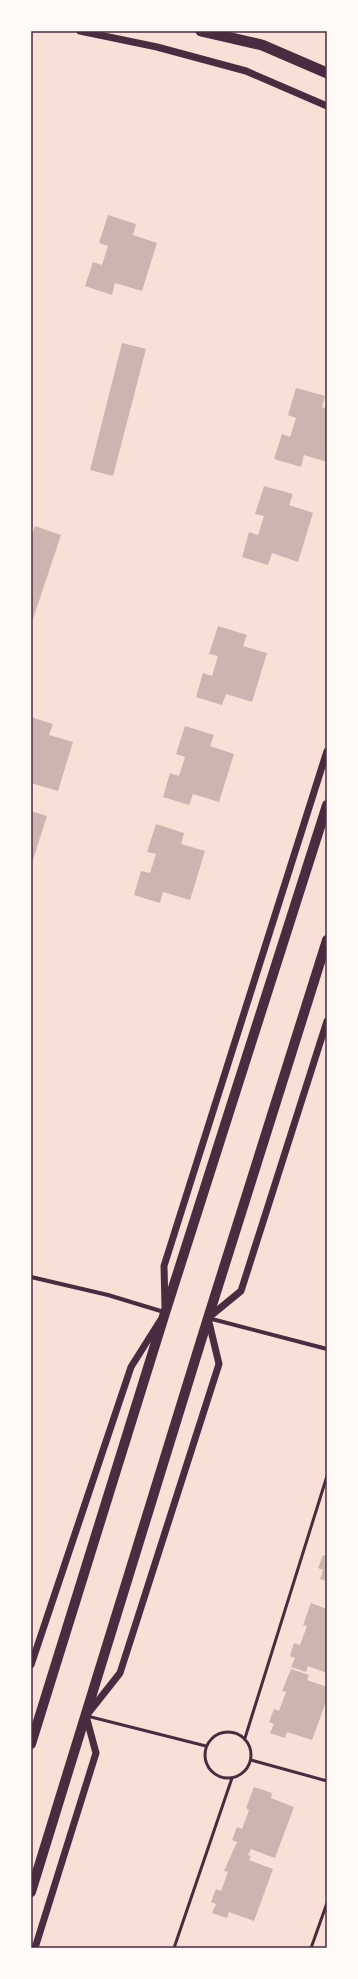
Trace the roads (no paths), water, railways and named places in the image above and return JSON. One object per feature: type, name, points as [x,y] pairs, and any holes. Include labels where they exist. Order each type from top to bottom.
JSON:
[{"type":"highway","points":[[201,31],[262,45],[327,73]]},
{"type":"main road","points":[[31,1744],[165,1313],[327,805]]},
{"type":"main road","points":[[31,1892],[208,1318],[327,940]]},
{"type":"street","points":[[80,31],[157,48],[246,72],[327,106]]},
{"type":"street","points":[[31,1665],[131,1367],[165,1313],[164,1266],[327,752]]},
{"type":"street","points":[[208,1318],[241,1291],[327,1021]]},
{"type":"street","points":[[31,1277],[108,1295],[165,1313]]},
{"type":"street","points":[[208,1318],[327,1349]]},
{"type":"street","points":[[35,1948],[96,1754],[86,1716],[120,1673],[219,1364],[208,1318]]},
{"type":"lane","points":[[245,1738],[327,1476]]},
{"type":"lane","points":[[86,1716],[206,1746]]},
{"type":"lane","points":[[230,1731],[245,1738],[249,1745],[251,1760],[244,1772],[232,1778],[218,1776],[208,1767],[205,1761],[206,1746],[215,1735],[230,1731]]},
{"type":"lane","points":[[251,1760],[327,1781]]},
{"type":"lane","points":[[174,1948],[232,1778]]},
{"type":"lane","points":[[311,1948],[327,1903]]}]
